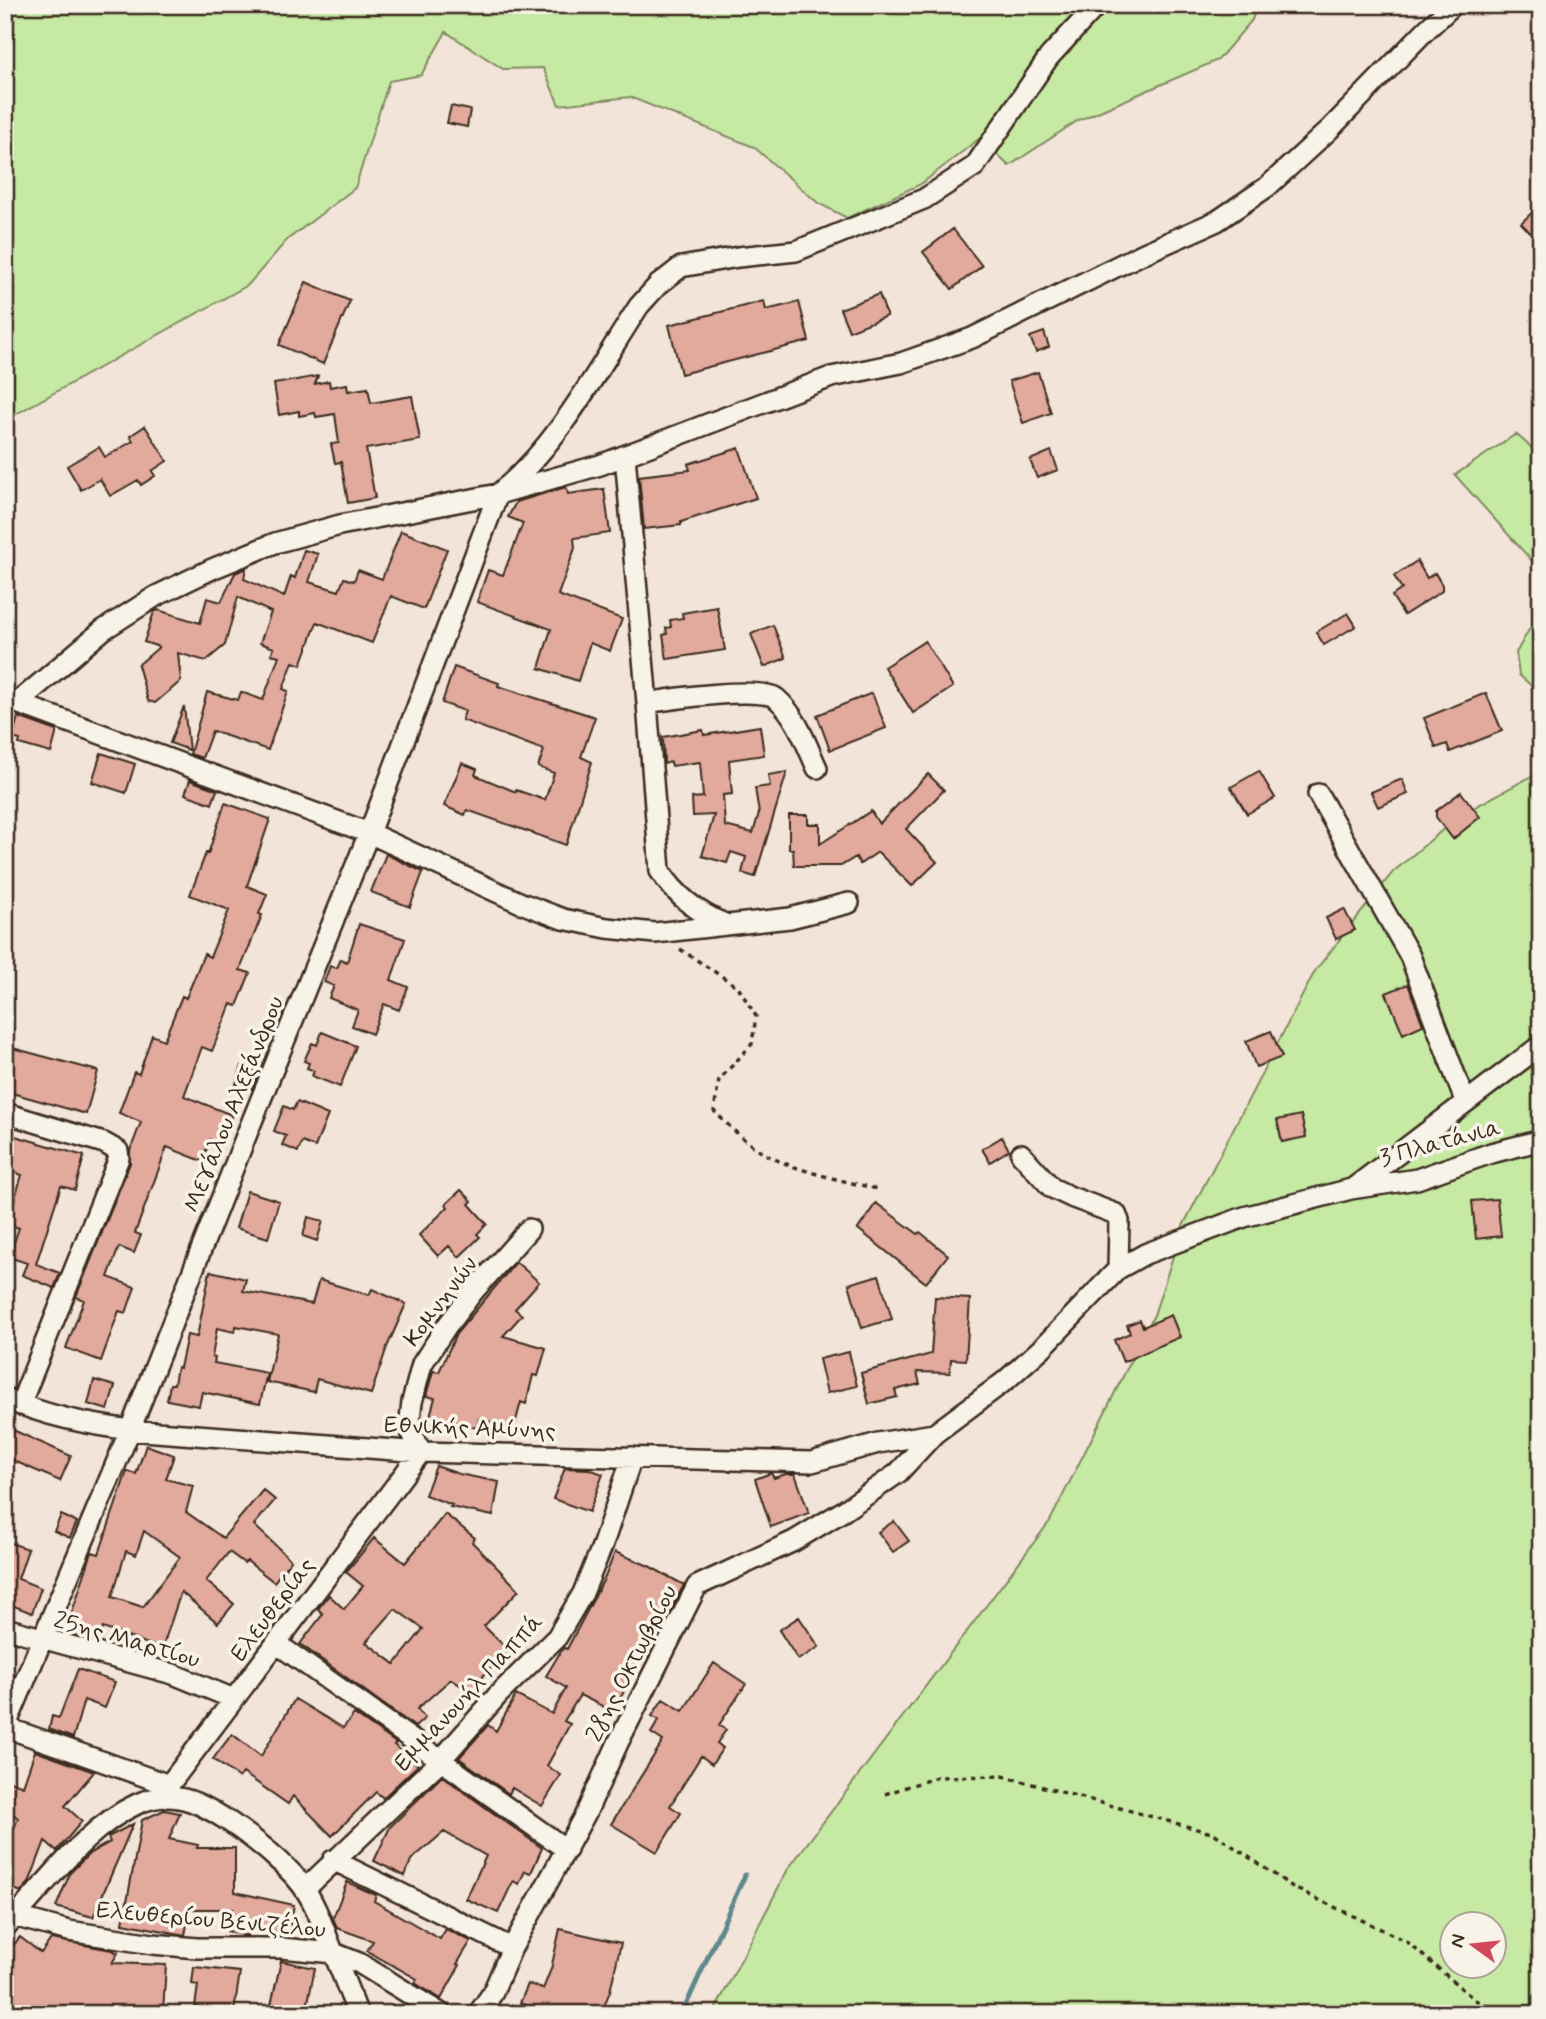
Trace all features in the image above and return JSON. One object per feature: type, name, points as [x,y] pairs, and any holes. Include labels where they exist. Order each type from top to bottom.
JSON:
[{"type":"street","points":[[498,494],[540,455],[639,306],[657,285],[681,267],[737,257],[796,251],[864,225],[934,192],[975,166],[1049,57],[1097,5]]},
{"type":"street","points":[[11,708],[103,630],[156,596],[275,543],[340,525],[498,494],[600,466],[831,377],[901,363],[972,338],[1142,254],[1217,221],[1267,187],[1330,129],[1453,5]]},
{"type":"street","points":[[625,456],[660,871],[671,888],[705,916],[729,925]]},
{"type":"street","name":"Μεγάλου Αλεξάνδρου","points":[[5,1727],[130,1430],[369,833],[498,494]]},
{"type":"street","points":[[647,703],[741,692],[760,692],[774,697],[796,721],[817,768]]},
{"type":"street","points":[[11,708],[369,833],[521,903],[563,919],[607,928],[655,933],[790,918],[849,903]]},
{"type":"street","points":[[1318,794],[1410,956],[1465,1101]]},
{"type":"street","points":[[1352,1189],[1541,1045]]},
{"type":"street","points":[[5,1113],[104,1143],[114,1147],[119,1157],[13,1401]]},
{"type":"street","name":"3 Πλατάνια","points":[[1118,1269],[1145,1254],[1244,1217],[1352,1189],[1417,1179],[1490,1153],[1540,1141]]},
{"type":"street","points":[[1021,1154],[1052,1188],[1071,1198],[1116,1214],[1119,1221],[1118,1269]]},
{"type":"street","name":"Κομνηνών","points":[[421,1452],[409,1427],[412,1402],[422,1364],[446,1326],[529,1229]]},
{"type":"street","name":"28ης Οκτωβρίου","points":[[478,2014],[492,1994],[512,1948],[567,1850],[697,1586],[794,1541],[898,1473],[934,1434],[1004,1381],[1043,1347],[1118,1269]]},
{"type":"street","name":"Εθνικής Αμύνης","points":[[13,1401],[92,1424],[130,1430],[421,1452],[812,1462],[878,1443],[934,1434]]},
{"type":"street","name":"Ελευθερίας","points":[[167,1791],[421,1452]]},
{"type":"street","name":"Εμμανουήλ Παππά","points":[[305,1889],[440,1762],[498,1695],[558,1637],[583,1593],[632,1457]]},
{"type":"street","name":"25ης Μαρτίου","points":[[5,1628],[173,1674],[234,1699]]},
{"type":"street","points":[[276,1643],[567,1850]]},
{"type":"street","points":[[5,1727],[193,1802],[230,1823],[267,1850],[305,1889],[334,1952],[358,2014]]},
{"type":"street","points":[[8,1920],[100,1827],[138,1803],[167,1791]]},
{"type":"street","points":[[333,1860],[512,1948]]},
{"type":"street","name":"Ελευθερίου Βενιζέλου","points":[[8,1920],[153,1944],[334,1952],[359,1963],[442,2014]]},
{"type":"path","points":[[655,933],[738,987],[756,1016],[752,1044],[719,1080],[713,1111],[764,1153],[817,1174],[877,1189]]},
{"type":"path","points":[[885,1794],[937,1777],[1003,1776],[1215,1834],[1294,1888],[1406,1941],[1475,2000],[1509,2014]]},
{"type":"green space","points":[[5,5],[1257,5],[1252,20],[1218,60],[1077,121],[1009,166],[989,147],[989,131],[921,184],[847,218],[818,203],[754,147],[630,97],[559,105],[543,68],[503,69],[446,32],[421,75],[389,81],[355,188],[287,240],[248,285],[5,420]]},
{"type":"green space","points":[[1516,434],[1541,456],[1541,571],[1455,475]]},
{"type":"green space","points":[[1541,608],[1541,694],[1519,675],[1516,653]]},
{"type":"green space","points":[[1541,771],[1541,2014],[713,2014],[788,1869],[1050,1521],[1154,1315],[1183,1226],[1315,971],[1393,872],[1460,815]]},
{"type":"building","points":[[451,106],[470,110],[467,127],[447,123]]},
{"type":"building","points":[[1541,204],[1541,244],[1521,223]]},
{"type":"building","points":[[953,229],[982,266],[952,289],[923,252]]},
{"type":"building","points":[[306,282],[350,301],[323,364],[279,345]]},
{"type":"building","points":[[879,294],[887,316],[849,331],[840,309]]},
{"type":"building","points":[[764,301],[766,310],[799,302],[809,341],[681,374],[669,325]]},
{"type":"building","points":[[1044,332],[1049,347],[1036,352],[1030,337]]},
{"type":"building","points":[[1038,372],[1051,413],[1023,423],[1009,381]]},
{"type":"building","points":[[318,376],[315,384],[329,381],[330,387],[347,384],[348,391],[368,388],[371,403],[412,396],[420,440],[366,449],[375,498],[348,503],[341,462],[335,463],[331,444],[339,443],[335,414],[316,417],[315,413],[299,416],[299,411],[279,415],[274,384]]},
{"type":"building","points":[[145,426],[167,461],[152,471],[155,476],[141,485],[138,480],[110,496],[100,479],[81,490],[67,466],[99,447],[105,457],[133,441],[130,436]]},
{"type":"building","points":[[739,448],[756,498],[681,522],[681,525],[644,529],[639,476],[690,470],[688,464]]},
{"type":"building","points":[[1051,451],[1058,470],[1037,478],[1030,460]]},
{"type":"building","points":[[566,487],[568,494],[604,489],[610,533],[574,538],[575,548],[558,595],[622,619],[610,651],[590,643],[578,681],[539,668],[551,629],[477,602],[488,570],[503,575],[523,523],[508,517],[516,502]]},
{"type":"building","points":[[401,531],[447,549],[424,609],[391,596],[372,643],[317,622],[301,665],[293,662],[283,689],[288,691],[268,750],[212,731],[202,758],[190,754],[207,692],[238,700],[241,692],[263,700],[279,656],[271,654],[274,648],[260,643],[271,612],[238,597],[225,645],[206,661],[178,653],[181,681],[155,703],[148,701],[138,665],[159,647],[144,642],[154,612],[158,610],[200,623],[207,598],[221,602],[235,573],[246,568],[244,579],[284,597],[291,576],[295,578],[304,550],[318,554],[309,582],[339,591],[344,578],[354,581],[358,570],[382,579]]},
{"type":"building","points":[[1417,561],[1427,578],[1435,573],[1442,585],[1442,591],[1404,615],[1392,596],[1402,589],[1394,576]]},
{"type":"building","points":[[717,607],[725,650],[667,659],[663,635],[667,634],[666,628],[671,627],[670,620],[683,618],[682,613]]},
{"type":"building","points":[[1348,613],[1356,626],[1324,645],[1316,632]]},
{"type":"building","points":[[773,625],[786,658],[764,667],[751,634]]},
{"type":"building","points":[[925,641],[953,687],[913,713],[884,667]]},
{"type":"building","points":[[454,667],[499,683],[498,686],[595,717],[581,757],[592,762],[566,845],[467,810],[465,815],[444,806],[462,763],[477,769],[475,775],[516,792],[545,800],[554,773],[538,767],[544,750],[462,720],[465,711],[442,703]]},
{"type":"building","points":[[872,693],[886,728],[830,750],[817,715]]},
{"type":"building","points":[[1486,693],[1502,731],[1450,752],[1447,744],[1436,748],[1424,718]]},
{"type":"building","points":[[184,706],[189,750],[170,743]]},
{"type":"building","points":[[18,717],[57,731],[51,753],[19,744],[20,740],[12,738]]},
{"type":"building","points":[[760,726],[764,755],[729,760],[732,794],[723,795],[725,826],[753,833],[759,813],[755,788],[770,786],[768,775],[787,772],[755,877],[742,873],[746,857],[731,852],[727,863],[702,856],[714,815],[693,816],[692,798],[703,797],[700,762],[672,766],[671,762],[664,764],[663,737],[703,730],[704,735]]},
{"type":"building","points":[[101,753],[135,764],[126,793],[92,782]]},
{"type":"building","points":[[1259,771],[1275,798],[1247,814],[1231,787]]},
{"type":"building","points":[[928,774],[944,790],[906,829],[937,862],[912,886],[878,852],[860,864],[856,857],[841,866],[794,866],[793,849],[789,849],[789,815],[808,815],[808,824],[820,824],[820,844],[871,811],[879,824]]},
{"type":"building","points":[[1402,779],[1408,794],[1378,807],[1371,792]]},
{"type":"building","points":[[190,780],[217,790],[212,804],[185,794]]},
{"type":"building","points":[[1461,792],[1480,817],[1453,839],[1436,817],[1436,811]]},
{"type":"building","points":[[225,803],[270,819],[247,886],[267,894],[259,914],[262,915],[240,970],[250,973],[237,1006],[231,1004],[212,1051],[202,1047],[184,1096],[232,1115],[220,1144],[210,1140],[202,1161],[167,1147],[135,1233],[141,1235],[134,1253],[119,1247],[108,1277],[135,1287],[126,1313],[119,1311],[101,1361],[66,1348],[84,1300],[76,1297],[130,1163],[130,1151],[141,1122],[119,1113],[134,1072],[139,1074],[152,1035],[164,1040],[182,996],[186,998],[204,954],[210,957],[229,910],[190,895],[206,853],[208,854]]},
{"type":"building","points":[[386,854],[423,872],[410,907],[371,892]]},
{"type":"building","points":[[1344,909],[1355,930],[1336,939],[1326,918]]},
{"type":"building","points":[[359,924],[405,939],[391,980],[408,987],[399,1010],[384,1004],[372,1034],[352,1026],[358,1010],[329,998],[334,986],[324,982],[330,966],[337,968],[341,959],[347,962]]},
{"type":"building","points":[[1408,984],[1423,1025],[1403,1034],[1386,993]]},
{"type":"building","points":[[1271,1031],[1282,1057],[1256,1067],[1246,1041]]},
{"type":"building","points":[[322,1032],[356,1046],[340,1087],[312,1076],[314,1071],[307,1068],[309,1063],[304,1061],[312,1043],[317,1045]]},
{"type":"building","points":[[5,1046],[98,1071],[86,1114],[5,1091]]},
{"type":"building","points":[[242,1066],[259,1072],[252,1089],[236,1084]]},
{"type":"building","points":[[297,1102],[328,1115],[315,1147],[302,1142],[298,1152],[282,1145],[286,1136],[274,1131],[284,1106],[293,1110]]},
{"type":"building","points":[[1301,1115],[1306,1137],[1282,1142],[1277,1120]]},
{"type":"building","points":[[5,1133],[84,1156],[75,1190],[61,1186],[36,1264],[60,1273],[54,1288],[22,1275],[27,1263],[9,1257],[19,1228],[7,1224],[22,1175],[5,1170]]},
{"type":"building","points":[[1002,1137],[1009,1150],[990,1162],[982,1149]]},
{"type":"building","points":[[461,1190],[472,1201],[469,1204],[487,1224],[477,1234],[480,1237],[459,1257],[449,1246],[438,1256],[419,1235]]},
{"type":"building","points":[[247,1191],[279,1201],[268,1238],[236,1228]]},
{"type":"building","points":[[1497,1199],[1501,1236],[1476,1239],[1472,1201]]},
{"type":"building","points":[[876,1203],[918,1234],[920,1232],[948,1255],[926,1283],[858,1229]]},
{"type":"building","points":[[308,1217],[323,1221],[317,1241],[303,1236]]},
{"type":"building","points":[[516,1262],[539,1282],[515,1309],[522,1315],[503,1336],[546,1348],[538,1376],[533,1375],[526,1404],[521,1402],[514,1428],[479,1419],[477,1428],[457,1423],[455,1430],[428,1423],[435,1398],[426,1396],[433,1371],[439,1372],[456,1334]]},
{"type":"building","points":[[210,1271],[246,1279],[243,1291],[312,1304],[319,1280],[369,1295],[372,1289],[406,1304],[387,1347],[371,1394],[317,1379],[314,1392],[267,1382],[278,1334],[236,1326],[235,1332],[217,1328],[212,1357],[215,1358],[214,1363],[267,1373],[260,1404],[202,1392],[199,1406],[167,1400],[170,1384],[174,1384],[177,1367],[180,1368],[187,1335],[197,1337]]},
{"type":"building","points":[[879,1275],[892,1319],[862,1328],[849,1284]]},
{"type":"building","points":[[935,1297],[970,1299],[966,1360],[951,1359],[950,1373],[917,1372],[920,1384],[895,1390],[897,1397],[869,1404],[861,1373],[931,1354]]},
{"type":"building","points":[[1171,1315],[1180,1337],[1123,1362],[1114,1340],[1130,1333],[1127,1325],[1140,1320],[1143,1327]]},
{"type":"building","points":[[849,1352],[857,1386],[827,1393],[819,1359]]},
{"type":"building","points":[[94,1380],[115,1386],[108,1410],[88,1404]]},
{"type":"building","points":[[13,1430],[71,1456],[60,1481],[5,1457],[5,1447]]},
{"type":"building","points":[[146,1445],[174,1455],[166,1479],[193,1486],[186,1512],[223,1538],[263,1490],[275,1500],[254,1525],[291,1560],[274,1582],[247,1561],[244,1563],[229,1552],[206,1581],[234,1604],[218,1623],[181,1592],[162,1649],[103,1628],[101,1634],[68,1624],[92,1552],[99,1554],[127,1471],[136,1474]],"holes":[[[144,1531],[180,1557],[143,1607],[112,1597],[126,1551],[136,1555]]]},
{"type":"building","points":[[436,1466],[499,1482],[493,1516],[450,1507],[452,1505],[425,1495]]},
{"type":"building","points":[[565,1468],[589,1469],[603,1474],[589,1512],[553,1499]]},
{"type":"building","points":[[771,1473],[774,1478],[795,1474],[809,1513],[771,1527],[755,1479]]},
{"type":"building","points":[[445,1514],[475,1538],[472,1542],[519,1590],[484,1626],[508,1650],[484,1675],[472,1693],[451,1679],[417,1709],[425,1718],[415,1727],[300,1644],[323,1614],[318,1609],[329,1595],[344,1609],[363,1586],[346,1572],[374,1538],[405,1563]],"holes":[[[395,1609],[423,1629],[395,1664],[366,1642]]]},
{"type":"building","points":[[61,1515],[77,1522],[70,1538],[54,1531]]},
{"type":"building","points":[[894,1521],[909,1541],[893,1552],[878,1532]]},
{"type":"building","points":[[5,1541],[28,1549],[18,1579],[41,1588],[32,1613],[9,1604],[8,1609],[5,1608]]},
{"type":"building","points":[[615,1552],[684,1585],[653,1643],[647,1640],[614,1712],[580,1695],[564,1721],[570,1724],[547,1766],[561,1775],[542,1806],[512,1788],[509,1794],[459,1758],[488,1725],[496,1731],[516,1695],[552,1714],[566,1688],[546,1676],[561,1651],[567,1649],[605,1577]]},
{"type":"building","points":[[799,1617],[819,1647],[798,1660],[779,1630]]},
{"type":"building","points":[[714,1663],[746,1684],[719,1725],[726,1730],[717,1743],[723,1748],[712,1764],[701,1756],[670,1806],[681,1813],[657,1852],[611,1824],[663,1741],[651,1733],[659,1720],[652,1716],[663,1699],[683,1711]]},
{"type":"building","points":[[78,1669],[115,1682],[105,1708],[84,1700],[73,1738],[49,1729],[52,1716],[59,1718]]},
{"type":"building","points":[[295,1699],[343,1728],[354,1714],[396,1743],[394,1745],[418,1765],[383,1798],[376,1792],[332,1836],[293,1796],[288,1804],[243,1773],[239,1778],[213,1759],[232,1734],[261,1756]]},
{"type":"building","points":[[35,1751],[94,1772],[65,1806],[82,1821],[57,1851],[45,1841],[29,1883],[21,1892],[5,1885],[5,1852],[18,1818],[5,1807],[5,1779],[23,1786]]},
{"type":"building","points":[[442,1776],[542,1848],[531,1873],[525,1871],[519,1884],[513,1881],[498,1913],[466,1899],[486,1856],[444,1832],[411,1860],[405,1876],[374,1861],[390,1827]]},
{"type":"building","points":[[164,1810],[180,1813],[169,1839],[198,1845],[197,1848],[235,1848],[235,1892],[294,1905],[288,1935],[249,1926],[247,1936],[227,1931],[232,1909],[190,1909],[185,1935],[123,1923],[142,1820]]},
{"type":"building","points":[[133,1824],[93,1917],[56,1907],[70,1873],[90,1853],[110,1842],[108,1837]]},
{"type":"building","points":[[347,1882],[376,1895],[374,1901],[440,1939],[446,1929],[471,1941],[441,1999],[415,1983],[417,1979],[367,1951],[373,1941],[337,1928],[333,1918]]},
{"type":"building","points":[[560,1929],[621,1943],[610,1991],[601,2014],[522,2014],[526,2005],[520,2003],[528,1984],[543,1989],[551,1969]]},
{"type":"building","points":[[20,1937],[41,1953],[51,1939],[112,1950],[118,1953],[112,1963],[166,1965],[163,2011],[5,2014],[5,1956]]},
{"type":"building","points":[[281,1961],[315,1968],[306,2012],[271,2005]]},
{"type":"building","points":[[194,1967],[240,1972],[234,2012],[195,2007],[198,1985],[192,1984]]},
{"type":"waterway","points":[[682,2014],[745,1875]]}]
